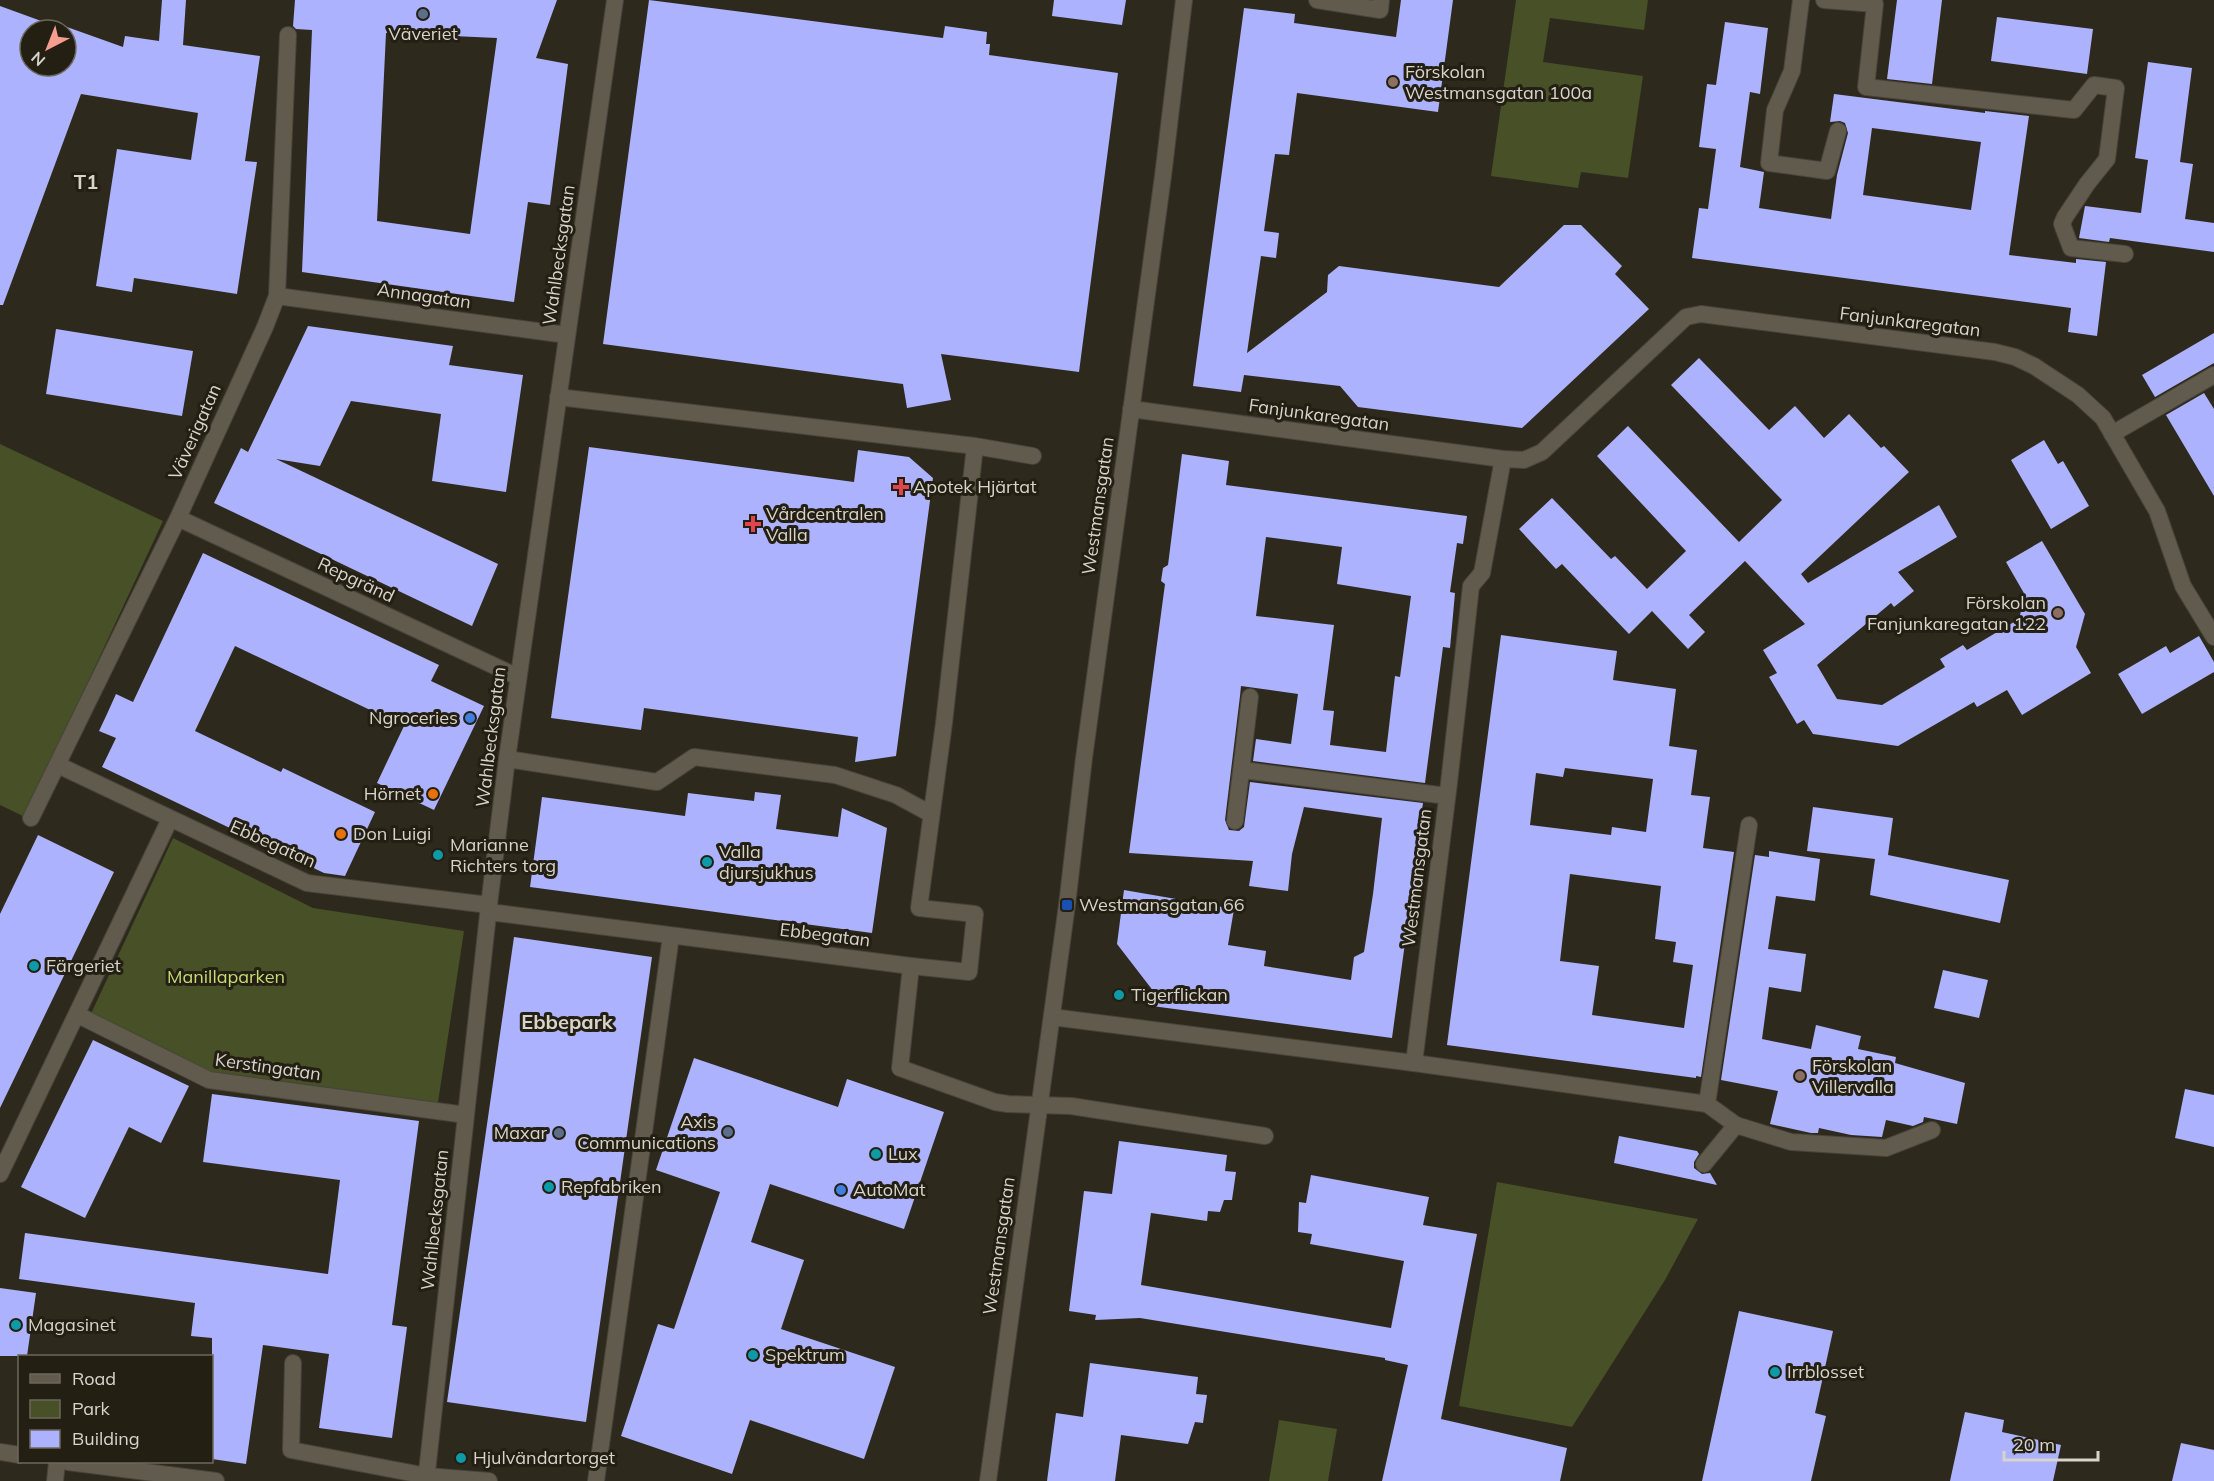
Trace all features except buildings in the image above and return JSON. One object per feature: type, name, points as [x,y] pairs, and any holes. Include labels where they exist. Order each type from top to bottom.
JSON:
[{"type":"street","name":"Wahlbecksgatan","points":[[426,1478],[507,759],[615,0]]},
{"type":"street","name":"Westmansgatan","points":[[988,1481],[1038,1105],[1052,1017],[1163,176],[1184,0]]},
{"type":"street","points":[[1317,0],[1380,10],[1381,0]]},
{"type":"street","points":[[1801,0],[1792,71],[1775,110],[1769,164],[1827,171],[1838,131]]},
{"type":"street","points":[[1824,0],[1875,4],[1866,87],[2074,110],[2094,85],[2116,88],[2107,159],[2087,184],[2062,224],[2071,248],[2125,254]]},
{"type":"street","name":"Väverigatan","points":[[31,818],[178,518],[277,296],[288,35]]},
{"type":"street","name":"Annagatan","points":[[277,296],[567,335]]},
{"type":"street","name":"Fanjunkaregatan","points":[[1131,409],[1524,460],[1542,452],[1686,317],[1701,314],[1995,352],[2015,357],[2034,366],[2078,395],[2103,418],[2157,511],[2183,586],[2214,637]]},
{"type":"street","points":[[2112,434],[2214,375]]},
{"type":"street","points":[[558,397],[975,446],[1033,456]]},
{"type":"street","points":[[507,759],[657,782],[694,757],[835,775],[896,795],[931,814],[946,712],[975,446]]},
{"type":"street","points":[[1447,796],[1471,586],[1482,573],[1503,459]]},
{"type":"street","name":"Repgränd","points":[[178,518],[518,677]]},
{"type":"street","points":[[1235,821],[1251,697]]},
{"type":"street","name":"Ebbegatan","points":[[58,765],[307,883],[671,936],[969,972],[975,914],[919,908],[931,814]]},
{"type":"street","name":"Westmansgatan","points":[[1242,770],[1447,796],[1414,1063]]},
{"type":"street","points":[[0,1174],[170,819]]},
{"type":"street","points":[[1707,1104],[1749,825]]},
{"type":"street","points":[[596,1481],[671,936]]},
{"type":"street","points":[[911,966],[900,1068],[995,1102],[1071,1107],[1264,1136]]},
{"type":"street","name":"Kerstingatan","points":[[78,1015],[209,1080],[466,1115]]},
{"type":"street","points":[[1052,1017],[1414,1063],[1707,1104],[1736,1125],[1791,1142],[1886,1148],[1932,1130]]},
{"type":"street","points":[[1704,1164],[1736,1125]]},
{"type":"street","points":[[293,1363],[291,1450],[426,1478],[489,1481]]},
{"type":"street","points":[[0,1452],[18,1455]]},
{"type":"street","points":[[55,1481],[57,1463]]},
{"type":"street","points":[[83,1463],[216,1481]]},
{"type":"green space","points":[[1516,0],[1648,0],[1644,30],[1550,18],[1543,62],[1643,76],[1628,178],[1581,172],[1578,188],[1491,176]]},
{"type":"green space","points":[[0,444],[163,521],[25,817],[0,805]]},
{"type":"green space","name":"Manillaparken","points":[[173,838],[313,908],[464,931],[437,1109],[209,1080],[88,1020]]},
{"type":"green space","points":[[1497,1182],[1698,1219],[1665,1280],[1572,1427],[1459,1406]]},
{"type":"green space","points":[[1279,1420],[1337,1429],[1328,1481],[1269,1481]]},
{"type":"place","name":"Väveriet","points":[[423,14]]},
{"type":"place","name":"Förskolan Westmansgatan 100a","points":[[1393,82]]},
{"type":"place","name":"Apotek Hjärtat","points":[[901,487]]},
{"type":"place","name":"Vårdcentralen Valla","points":[[753,524]]},
{"type":"place","name":"Förskolan Fanjunkaregatan 122","points":[[2058,613]]},
{"type":"place","name":"Ngroceries","points":[[470,718]]},
{"type":"place","name":"Hörnet","points":[[433,794]]},
{"type":"place","name":"Don Luigi","points":[[341,834]]},
{"type":"place","name":"Marianne Richters torg","points":[[438,855]]},
{"type":"place","name":"Valla djursjukhus","points":[[707,862]]},
{"type":"place","name":"Westmansgatan 66","points":[[1067,905]]},
{"type":"place","name":"Färgeriet","points":[[34,966]]},
{"type":"place","name":"Tigerflickan","points":[[1119,995]]},
{"type":"place","name":"Förskolan Villervalla","points":[[1800,1076]]},
{"type":"place","name":"Axis Communications","points":[[728,1132]]},
{"type":"place","name":"Maxar","points":[[559,1133]]},
{"type":"place","name":"Lux","points":[[876,1154]]},
{"type":"place","name":"Repfabriken","points":[[549,1187]]},
{"type":"place","name":"AutoMat","points":[[841,1190]]},
{"type":"place","name":"Magasinet","points":[[16,1325]]},
{"type":"place","name":"Spektrum","points":[[753,1355]]},
{"type":"place","name":"Irrblosset","points":[[1775,1372]]},
{"type":"place","name":"Hjulvändartorget","points":[[461,1458]]},
{"type":"district","name":"T1","points":[[86,182]]},
{"type":"district","name":"Ebbepark","points":[[567,1022]]}]
